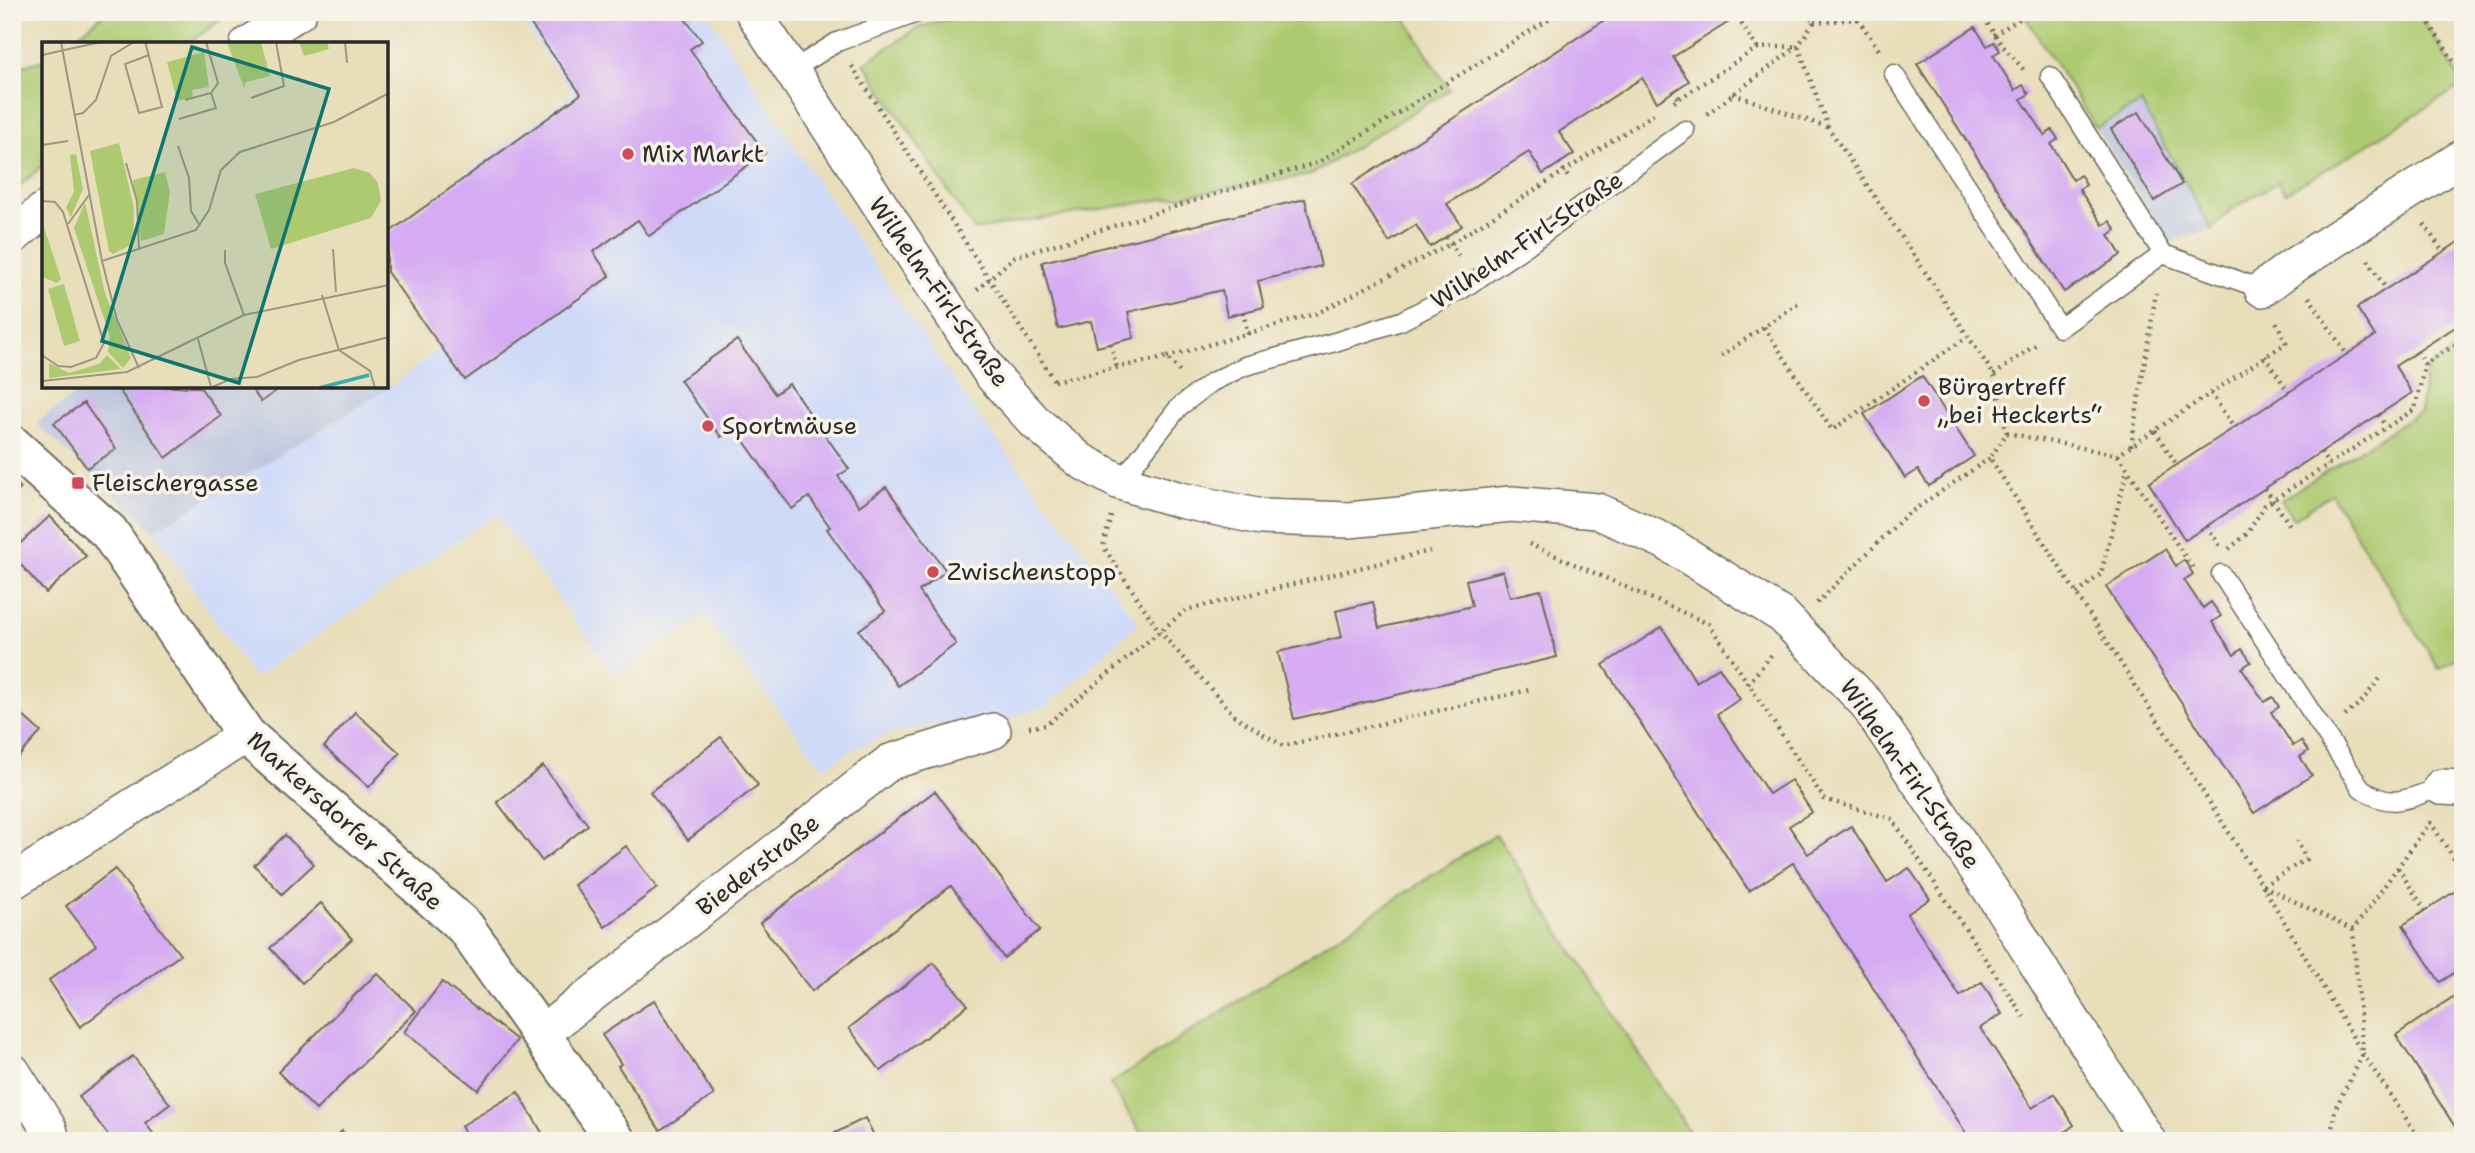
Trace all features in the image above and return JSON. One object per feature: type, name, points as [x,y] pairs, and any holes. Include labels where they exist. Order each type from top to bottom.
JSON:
[{"type":"street","points":[[251,42],[299,12]]},
{"type":"street","name":"Wilhelm-Firl-Straße","points":[[753,12],[992,375],[1035,422],[1081,461],[1120,482],[1180,500],[1261,517],[1349,520],[1511,504],[1597,511],[1664,541],[1783,615],[1867,704],[1994,895],[2148,1141]]},
{"type":"street","points":[[2262,289],[2463,157]]},
{"type":"street","points":[[12,237],[42,212]]},
{"type":"street","name":"Markersdorfer Straße","points":[[12,445],[108,532],[246,736],[465,927],[616,1141]]},
{"type":"street","name":"Biederstraße","points":[[541,1034],[890,762],[993,731]]},
{"type":"street","points":[[12,882],[246,736]]},
{"type":"street","points":[[12,1071],[49,1129],[52,1141]]},
{"type":"lane","points":[[791,71],[836,42],[920,12]]},
{"type":"lane","points":[[1894,74],[2060,328],[2163,254]]},
{"type":"lane","points":[[2050,76],[2163,254],[2262,289]]},
{"type":"lane","name":"Wilhelm-Firl-Straße","points":[[1120,482],[1180,407],[1212,382],[1245,366],[1401,321],[1461,290],[1525,247],[1685,130]]},
{"type":"lane","points":[[2221,574],[2361,788],[2372,796],[2395,803],[2452,788]]},
{"type":"path","points":[[951,313],[1014,257],[1318,162],[1561,12]]},
{"type":"path","points":[[1734,12],[1758,48]]},
{"type":"path","points":[[1807,12],[1814,22]]},
{"type":"path","points":[[1858,19],[1862,12]]},
{"type":"path","points":[[1980,12],[1999,45],[2037,83],[2050,76]]},
{"type":"path","points":[[1994,35],[2029,12]]},
{"type":"path","points":[[2422,12],[2463,76]]},
{"type":"path","points":[[1814,22],[1858,19]]},
{"type":"path","points":[[1858,19],[1894,74]]},
{"type":"path","points":[[1704,116],[1798,46],[1814,22]]},
{"type":"path","points":[[836,42],[1054,380]]},
{"type":"path","points":[[1668,106],[1758,48],[1798,46]]},
{"type":"path","points":[[1793,626],[1905,516],[1990,458],[2007,433],[1994,375],[1828,127],[1798,46]]},
{"type":"path","points":[[1733,94],[1828,127]]},
{"type":"path","points":[[1017,402],[1054,380],[1167,357],[1318,313],[1450,244],[1656,113]]},
{"type":"path","points":[[2431,235],[2443,252]]},
{"type":"path","points":[[2132,447],[2163,254]]},
{"type":"path","points":[[2367,259],[2386,289]]},
{"type":"path","points":[[2007,433],[2118,455],[2286,343],[2262,289]]},
{"type":"path","points":[[1721,356],[1800,302]]},
{"type":"path","points":[[1764,327],[1832,430],[1968,337]]},
{"type":"path","points":[[2333,334],[2347,355]]},
{"type":"path","points":[[1994,375],[2049,335]]},
{"type":"path","points":[[2425,364],[2463,340]]},
{"type":"path","points":[[1111,344],[1117,368]]},
{"type":"path","points":[[2225,553],[2247,534],[2265,505],[2415,409],[2425,364],[2417,351]]},
{"type":"path","points":[[2265,356],[2289,393]]},
{"type":"path","points":[[1167,357],[1198,393]]},
{"type":"path","points":[[2211,393],[2234,428]]},
{"type":"path","points":[[2378,415],[2386,428]]},
{"type":"path","points":[[2155,431],[2177,465]]},
{"type":"path","points":[[2320,453],[2328,464]]},
{"type":"path","points":[[2118,455],[2175,541]]},
{"type":"path","points":[[1990,458],[2263,886],[2363,1054],[2421,1141]]},
{"type":"path","points":[[2077,594],[2101,574],[2127,470]]},
{"type":"path","points":[[1120,482],[1103,546],[1160,632],[1235,716],[1283,746],[1529,690]]},
{"type":"path","points":[[2265,488],[2291,527]]},
{"type":"path","points":[[2207,526],[2214,536]]},
{"type":"path","points":[[1528,544],[1709,624],[1824,799],[1892,819],[2029,1026]]},
{"type":"path","points":[[993,731],[1046,725],[1186,610],[1440,549]]},
{"type":"path","points":[[2326,732],[2361,702],[2382,676]]},
{"type":"path","points":[[2330,1141],[2334,1109],[2363,1054],[2353,930],[2452,788]]},
{"type":"path","points":[[2430,822],[2463,873]]},
{"type":"path","points":[[2263,886],[2306,859],[2297,841]]},
{"type":"path","points":[[2398,868],[2425,910]]},
{"type":"path","points":[[2263,886],[2353,930]]},
{"type":"shaded area","points":[[515,12],[707,12],[809,169],[978,416],[1139,622],[1048,706],[1007,719],[932,725],[885,735],[848,752],[824,768],[704,616],[617,676],[496,515],[254,678],[154,531],[391,387],[440,348],[388,272],[388,233],[573,93]]},
{"type":"shaded area","points":[[2141,103],[2212,230],[2169,242],[2096,128]]},
{"type":"shaded area","points":[[388,383],[391,387],[154,531],[36,423],[84,388],[388,388]]},
{"type":"green space","points":[[106,12],[232,12],[190,42],[70,42]]},
{"type":"green space","points":[[974,12],[1402,12],[1449,90],[1310,175],[974,230],[864,63],[920,27]]},
{"type":"green space","points":[[2035,12],[2418,12],[2463,84],[2463,99],[2456,89],[2285,193],[2278,182],[2229,211],[2212,230],[2141,103],[2096,128],[2026,18]]},
{"type":"green space","points":[[42,61],[42,166],[12,193],[12,69]]},
{"type":"green space","points":[[2463,345],[2463,654],[2439,669],[2331,494],[2293,519],[2281,500],[2420,412],[2427,368]]},
{"type":"green space","points":[[1496,834],[1695,1141],[1146,1141],[1110,1084]]},
{"type":"building","points":[[522,12],[694,12],[685,19],[702,41],[690,49],[765,153],[649,236],[638,220],[593,252],[610,276],[465,380],[388,273],[388,233],[581,94]]},
{"type":"building","points":[[1617,12],[1723,12],[1729,22],[1673,57],[1689,81],[1657,102],[1642,78],[1559,132],[1574,154],[1543,174],[1529,152],[1447,204],[1462,226],[1430,247],[1416,225],[1389,242],[1352,184]]},
{"type":"building","points":[[1975,27],[1987,46],[1994,42],[1997,46],[2000,51],[1993,55],[2015,90],[2023,85],[2029,94],[2021,99],[2045,135],[2052,130],[2058,139],[2051,144],[2073,180],[2080,175],[2084,180],[2086,185],[2079,189],[2103,225],[2110,221],[2116,230],[2109,235],[2121,255],[2064,292],[1917,64]]},
{"type":"building","points":[[2139,112],[2182,184],[2154,201],[2111,129]]},
{"type":"building","points":[[1305,199],[1321,266],[1258,281],[1264,307],[1227,316],[1222,290],[1128,312],[1134,338],[1097,347],[1091,321],[1058,329],[1042,262]]},
{"type":"building","points":[[2463,239],[2463,322],[2395,366],[2412,393],[2185,540],[2149,483],[2375,336],[2357,308]]},
{"type":"building","points":[[737,340],[775,394],[789,384],[849,469],[838,476],[859,506],[886,487],[946,571],[919,591],[956,644],[898,686],[859,630],[885,611],[827,529],[830,527],[809,497],[792,509],[734,427],[721,437],[680,380]]},
{"type":"building","points":[[1922,376],[1974,456],[1929,486],[1918,470],[1905,478],[1864,414]]},
{"type":"building","points":[[118,388],[201,388],[221,416],[166,458]]},
{"type":"building","points":[[251,388],[280,388],[261,402]]},
{"type":"building","points":[[84,403],[116,449],[87,468],[54,423]]},
{"type":"building","points":[[12,480],[21,488],[12,498]]},
{"type":"building","points":[[50,516],[86,556],[46,593],[12,555],[12,551]]},
{"type":"building","points":[[2165,549],[2176,566],[2184,560],[2193,574],[2184,580],[2203,608],[2211,602],[2221,616],[2212,622],[2234,655],[2242,649],[2251,662],[2242,668],[2264,702],[2273,697],[2279,707],[2271,712],[2293,746],[2301,741],[2308,751],[2300,757],[2312,775],[2254,813],[2106,587]]},
{"type":"building","points":[[1503,571],[1510,597],[1541,590],[1557,657],[1294,719],[1278,652],[1342,637],[1336,611],[1373,602],[1379,628],[1472,606],[1466,580]]},
{"type":"building","points":[[1662,627],[1696,682],[1719,667],[1740,699],[1717,714],[1769,794],[1791,780],[1812,812],[1789,826],[1808,854],[1851,826],[1887,882],[1909,868],[1930,899],[1907,914],[1960,996],[1982,982],[2002,1014],[1980,1028],[2032,1108],[2054,1094],[2074,1125],[2053,1141],[1971,1141],[1793,863],[1749,891],[1603,665]]},
{"type":"building","points":[[12,706],[41,732],[12,764]]},
{"type":"building","points":[[355,712],[400,753],[369,787],[324,747]]},
{"type":"building","points":[[721,737],[758,785],[688,840],[650,792]]},
{"type":"building","points":[[543,766],[588,825],[542,861],[497,802]]},
{"type":"building","points":[[935,791],[1040,930],[1004,958],[951,886],[812,991],[760,923]]},
{"type":"building","points":[[285,835],[314,864],[282,894],[254,865]]},
{"type":"building","points":[[626,846],[657,888],[605,927],[574,885]]},
{"type":"building","points":[[115,869],[180,955],[80,1027],[49,980],[96,945],[66,906]]},
{"type":"building","points":[[2463,886],[2463,967],[2440,982],[2403,925]]},
{"type":"building","points":[[321,903],[352,939],[302,983],[270,948]]},
{"type":"building","points":[[934,963],[968,1005],[881,1071],[849,1028]]},
{"type":"building","points":[[377,973],[416,1011],[316,1110],[278,1072]]},
{"type":"building","points":[[442,982],[517,1040],[478,1090],[404,1032]]},
{"type":"building","points":[[2453,997],[2463,1012],[2463,1139],[2396,1035]]},
{"type":"building","points":[[654,1000],[714,1095],[660,1130],[618,1066],[621,1064],[602,1035]]},
{"type":"building","points":[[133,1056],[170,1104],[145,1123],[159,1141],[113,1141],[79,1097]]},
{"type":"building","points":[[518,1092],[547,1141],[469,1141],[461,1126]]},
{"type":"building","points":[[865,1118],[877,1141],[819,1141]]},
{"type":"building","points":[[342,1131],[352,1141],[332,1141]]},
{"type":"place","name":"Mix Markt","points":[[628,154]]},
{"type":"place","name":"Bürgertreff „bei Heckerts“","points":[[1924,401]]},
{"type":"place","name":"Sportmäuse","points":[[708,426]]},
{"type":"place","name":"Fleischergasse","points":[[78,483]]},
{"type":"place","name":"Zwischenstopp","points":[[933,572]]}]
